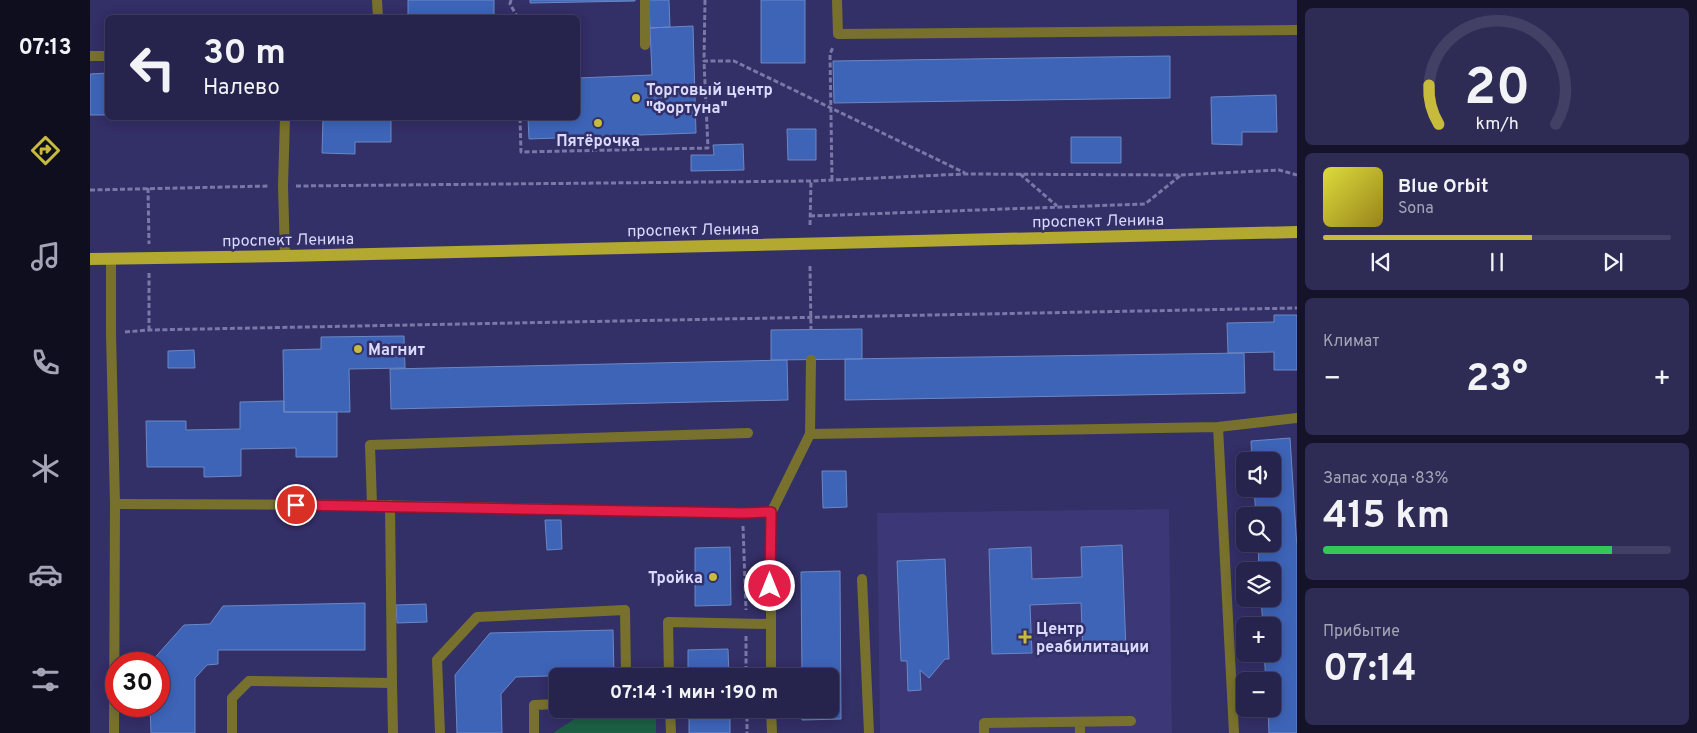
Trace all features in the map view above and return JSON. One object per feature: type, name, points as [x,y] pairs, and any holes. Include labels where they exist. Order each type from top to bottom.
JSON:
[{"type":"main road","name":"проспект Ленина","points":[[90,258],[285,256],[1297,232]]},
{"type":"street","points":[[377,0],[378,15]]},
{"type":"street","points":[[644,0],[646,45]]},
{"type":"street","points":[[837,0],[838,34],[1297,30]]},
{"type":"street","points":[[90,56],[105,56]]},
{"type":"street","points":[[285,120],[283,186],[285,256]]},
{"type":"street","points":[[111,258],[114,733]]},
{"type":"street","points":[[771,668],[771,512],[810,434],[811,360]]},
{"type":"street","points":[[810,434],[1218,427],[1297,418]]},
{"type":"street","points":[[1218,427],[1234,733]]},
{"type":"street","points":[[372,505],[370,445],[748,433]]},
{"type":"street","points":[[114,504],[390,505],[743,513],[771,512]]},
{"type":"street","points":[[390,505],[393,733]]},
{"type":"street","points":[[862,579],[869,733]]},
{"type":"street","points":[[440,733],[436,660],[478,617],[625,610],[626,668]]},
{"type":"street","points":[[669,668],[668,622],[770,624]]},
{"type":"street","points":[[232,733],[232,698],[249,681],[392,683]]},
{"type":"street","points":[[534,733],[534,705],[549,704]]},
{"type":"street","points":[[670,718],[670,733]]},
{"type":"street","points":[[771,718],[772,733]]},
{"type":"street","points":[[1080,722],[1080,733]]},
{"type":"street","points":[[984,733],[984,723],[1131,722]]},
{"type":"path","points":[[510,0],[510,4],[516,15]]},
{"type":"path","points":[[520,120],[520,152],[708,148],[704,60],[705,0]]},
{"type":"path","points":[[830,54],[832,180]]},
{"type":"path","points":[[704,60],[734,61],[965,174]]},
{"type":"path","points":[[90,190],[283,186],[810,181],[965,174],[1181,175],[1279,170],[1297,175]]},
{"type":"path","points":[[1020,174],[1058,207]]},
{"type":"path","points":[[810,216],[1145,204],[1181,175]]},
{"type":"path","points":[[810,181],[810,226]]},
{"type":"path","points":[[810,266],[811,330]]},
{"type":"path","points":[[111,333],[159,330],[1297,308]]},
{"type":"path","points":[[743,513],[746,668]]},
{"type":"path","points":[[747,718],[747,733]]},
{"type":"shaded area","name":"Центр реабилитации","points":[[1169,509],[1172,733],[880,733],[877,513]]},
{"type":"green space","points":[[576,718],[656,718],[656,733],[553,733]]},
{"type":"building","points":[[408,0],[494,0],[494,15],[408,15]]},
{"type":"building","points":[[530,0],[635,0],[635,1],[530,3]]},
{"type":"building","points":[[649,0],[669,0],[670,27],[650,28]]},
{"type":"building","points":[[761,0],[805,0],[805,63],[761,63]]},
{"type":"building","name":"Торговый центр \"Фортуна\"","points":[[693,26],[696,133],[529,139],[528,120],[580,120],[580,78],[652,75],[650,28]]},
{"type":"building","points":[[1170,56],[1170,98],[834,103],[833,61]]},
{"type":"building","points":[[105,73],[105,115],[90,115],[90,74]]},
{"type":"building","points":[[1276,95],[1277,132],[1242,132],[1242,145],[1212,144],[1211,97]]},
{"type":"building","points":[[323,120],[391,120],[391,142],[355,142],[355,154],[322,153]]},
{"type":"building","points":[[787,129],[816,129],[816,160],[788,160]]},
{"type":"building","points":[[1071,137],[1121,137],[1121,163],[1071,163]]},
{"type":"building","points":[[743,144],[744,170],[691,171],[691,155],[714,155],[713,145]]},
{"type":"building","points":[[1274,315],[1297,315],[1297,370],[1274,370],[1274,352],[1228,353],[1227,323],[1274,322]]},
{"type":"building","points":[[862,329],[862,359],[771,360],[771,330]]},
{"type":"building","points":[[404,336],[405,368],[349,369],[350,412],[284,412],[283,350],[321,349],[321,337]]},
{"type":"building","points":[[194,350],[195,368],[168,368],[168,351]]},
{"type":"building","points":[[1244,353],[1245,393],[845,400],[845,359]]},
{"type":"building","points":[[787,360],[788,400],[391,409],[390,369]]},
{"type":"building","points":[[284,401],[284,412],[337,412],[337,457],[296,457],[296,448],[241,449],[241,476],[204,477],[204,467],[147,467],[146,421],[186,421],[186,430],[240,429],[240,402]]},
{"type":"building","points":[[1290,438],[1297,548],[1297,733],[1269,733],[1268,717],[1281,717],[1281,672],[1265,672],[1265,662],[1281,662],[1281,617],[1262,617],[1262,607],[1281,607],[1281,562],[1259,562],[1258,552],[1281,552],[1281,507],[1255,507],[1255,497],[1281,497],[1281,452],[1252,452],[1251,441]]},
{"type":"building","points":[[822,471],[846,471],[847,507],[823,508]]},
{"type":"building","points":[[545,520],[561,520],[562,549],[547,550]]},
{"type":"building","points":[[1122,545],[1126,651],[1083,653],[1081,603],[1030,605],[1032,653],[992,654],[989,549],[1031,547],[1032,579],[1082,577],[1081,547]]},
{"type":"building","name":"Тройка","points":[[730,547],[731,605],[695,606],[695,548]]},
{"type":"building","points":[[945,559],[949,659],[945,659],[929,678],[920,670],[921,690],[908,691],[907,661],[901,661],[897,561]]},
{"type":"building","points":[[840,571],[841,719],[802,720],[802,718],[839,718],[839,668],[802,668],[801,572]]},
{"type":"building","points":[[365,603],[365,650],[218,650],[218,664],[207,665],[195,678],[195,733],[151,733],[150,717],[170,717],[170,652],[160,652],[184,625],[210,624],[223,606]]},
{"type":"building","points":[[426,604],[427,622],[397,623],[396,605]]},
{"type":"building","points":[[613,630],[614,668],[549,668],[549,676],[516,677],[501,694],[502,733],[457,733],[455,675],[490,633]]},
{"type":"building","points":[[728,649],[729,668],[688,668],[688,650]]},
{"type":"building","points":[[689,718],[730,718],[730,733],[689,733]]},
{"type":"place","name":"Торговый центр \"Фортуна\"","points":[[636,98]]},
{"type":"place","name":"Пятёрочка","points":[[598,123]]},
{"type":"place","name":"Магнит","points":[[358,349]]},
{"type":"place","name":"Тройка","points":[[713,577]]},
{"type":"place","name":"Центр реабилитации","points":[[1025,637]]},
{"type":"route","points":[[296,505],[771,512],[770,586]]}]
